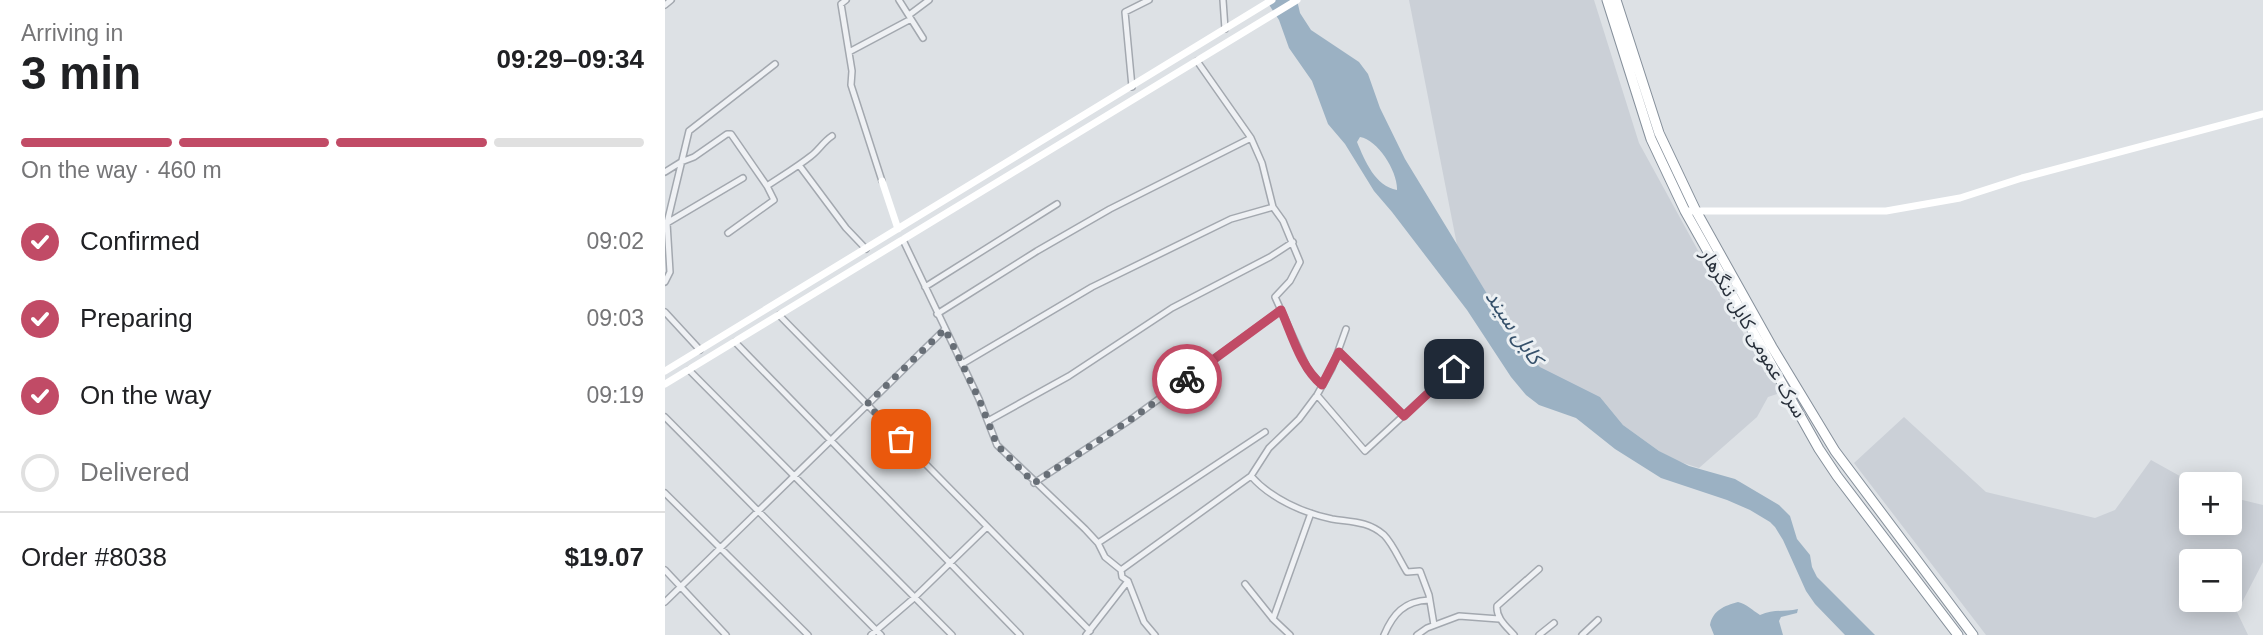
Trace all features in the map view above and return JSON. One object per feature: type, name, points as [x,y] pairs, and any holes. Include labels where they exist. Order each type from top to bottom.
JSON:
[{"type":"highway","name":"سرک عمومی کابل ننگرهار","points":[[1607,0],[1651,139],[1685,211],[1819,449],[1958,635]]},
{"type":"highway","name":"سرک عمومی کابل ننگرهار","points":[[1616,0],[1659,133],[1696,211],[1835,451],[1973,635]]},
{"type":"highway","points":[[1943,615],[1952,608]]},
{"type":"street","points":[[846,0],[841,4],[852,71],[851,85],[898,229]]},
{"type":"street","points":[[899,0],[923,38]]},
{"type":"street","points":[[849,52],[910,17],[929,0]]},
{"type":"street","points":[[1132,87],[1125,12],[1149,0]]},
{"type":"street","points":[[1223,0],[1225,29]]},
{"type":"street","points":[[665,371],[1272,0]]},
{"type":"street","points":[[665,384],[1297,0]]},
{"type":"street","points":[[1197,61],[1251,138],[1262,163],[1273,206],[1293,242],[1300,262],[1290,281],[1275,298],[1308,370],[1322,385]]},
{"type":"street","points":[[665,282],[670,272],[667,223],[689,131],[775,64]]},
{"type":"street","points":[[1087,114],[1093,124]]},
{"type":"street","points":[[1685,211],[1886,211],[1960,198],[2022,178],[2263,114]]},
{"type":"street","points":[[665,172],[694,158],[729,133],[767,186],[773,202],[727,233]]},
{"type":"street","points":[[767,186],[815,153],[822,143],[832,136]]},
{"type":"street","points":[[937,314],[1109,209],[1251,138]]},
{"type":"street","points":[[799,165],[846,228],[866,249]]},
{"type":"street","points":[[667,223],[743,178]]},
{"type":"street","points":[[925,287],[1057,204]]},
{"type":"street","points":[[962,364],[1092,287],[1231,219],[1273,206]]},
{"type":"street","points":[[903,240],[997,445],[1098,543],[1105,557],[1121,570],[1144,622],[1154,635]]},
{"type":"street","points":[[988,421],[1069,376],[1172,308],[1271,257],[1293,242]]},
{"type":"street","points":[[1034,483],[1130,420],[1281,310]]},
{"type":"street","points":[[665,312],[700,350]]},
{"type":"street","points":[[779,315],[1088,633],[1128,581]]},
{"type":"street","points":[[665,601],[945,329]]},
{"type":"street","points":[[1121,570],[1251,476],[1269,448],[1299,419],[1317,395],[1339,352],[1346,329]]},
{"type":"street","points":[[735,342],[1020,635]]},
{"type":"street","points":[[1339,352],[1404,416]]},
{"type":"street","points":[[1317,395],[1365,451],[1454,369]]},
{"type":"street","points":[[689,370],[952,635]]},
{"type":"street","points":[[665,417],[876,634],[987,527]]},
{"type":"street","points":[[1098,543],[1265,432]]},
{"type":"street","points":[[1251,476],[1261,488],[1311,513],[1356,521],[1384,536],[1407,572],[1420,571],[1434,625]]},
{"type":"street","points":[[665,493],[808,635]]},
{"type":"street","points":[[1273,619],[1311,513]]},
{"type":"street","points":[[1514,635],[1499,619],[1497,606],[1539,569]]},
{"type":"street","points":[[665,570],[726,635]]},
{"type":"street","points":[[1245,584],[1273,619],[1290,635]]},
{"type":"street","points":[[1384,635],[1397,612],[1403,607],[1429,600]]},
{"type":"street","points":[[1417,635],[1425,633],[1434,625],[1459,616],[1499,619]]},
{"type":"street","points":[[1582,635],[1598,620]]},
{"type":"street","points":[[1539,635],[1554,623]]},
{"type":"shaded area","points":[[1409,0],[1594,0],[1639,143],[1763,369],[1783,392],[1768,397],[1757,417],[1699,468],[1677,461],[1659,451],[1623,425],[1600,397],[1540,367],[1517,343],[1457,245]]},
{"type":"shaded area","points":[[1904,417],[1986,492],[2095,518],[2115,510],[2151,460],[2179,476],[2179,535],[2242,535],[2242,500],[2263,505],[2263,562],[2242,602],[2242,549],[2179,549],[2179,612],[2237,612],[2248,635],[1986,635],[1854,463]]},
{"type":"water","points":[[1266,0],[1297,0],[1300,13],[1311,30],[1359,62],[1368,74],[1380,108],[1405,159],[1517,343],[1540,367],[1600,397],[1623,425],[1659,451],[1689,466],[1735,479],[1779,505],[1790,516],[1797,539],[1810,555],[1817,577],[1875,635],[1845,635],[1815,604],[1806,591],[1783,540],[1770,522],[1727,500],[1661,478],[1615,449],[1576,418],[1539,405],[1526,395],[1467,310],[1374,191],[1345,144],[1328,124],[1312,81],[1289,48],[1279,20]],"holes":[[[1360,137],[1367,139],[1386,158],[1397,190],[1389,188],[1377,178],[1367,164],[1357,142]]]},
{"type":"water","points":[[1738,602],[1760,615],[1798,609],[1797,613],[1781,617],[1779,621],[1783,635],[1714,635],[1710,625],[1716,612]]},
{"type":"way so far","points":[[901,439],[867,404],[945,329],[979,399],[997,445],[1034,483],[1187,379]]},
{"type":"route","points":[[1187,379],[1281,310],[1314,379],[1322,385],[1339,352],[1404,416],[1454,369]]},
{"type":"water label","name":"کابل سيند","points":[[1514,327]]}]
